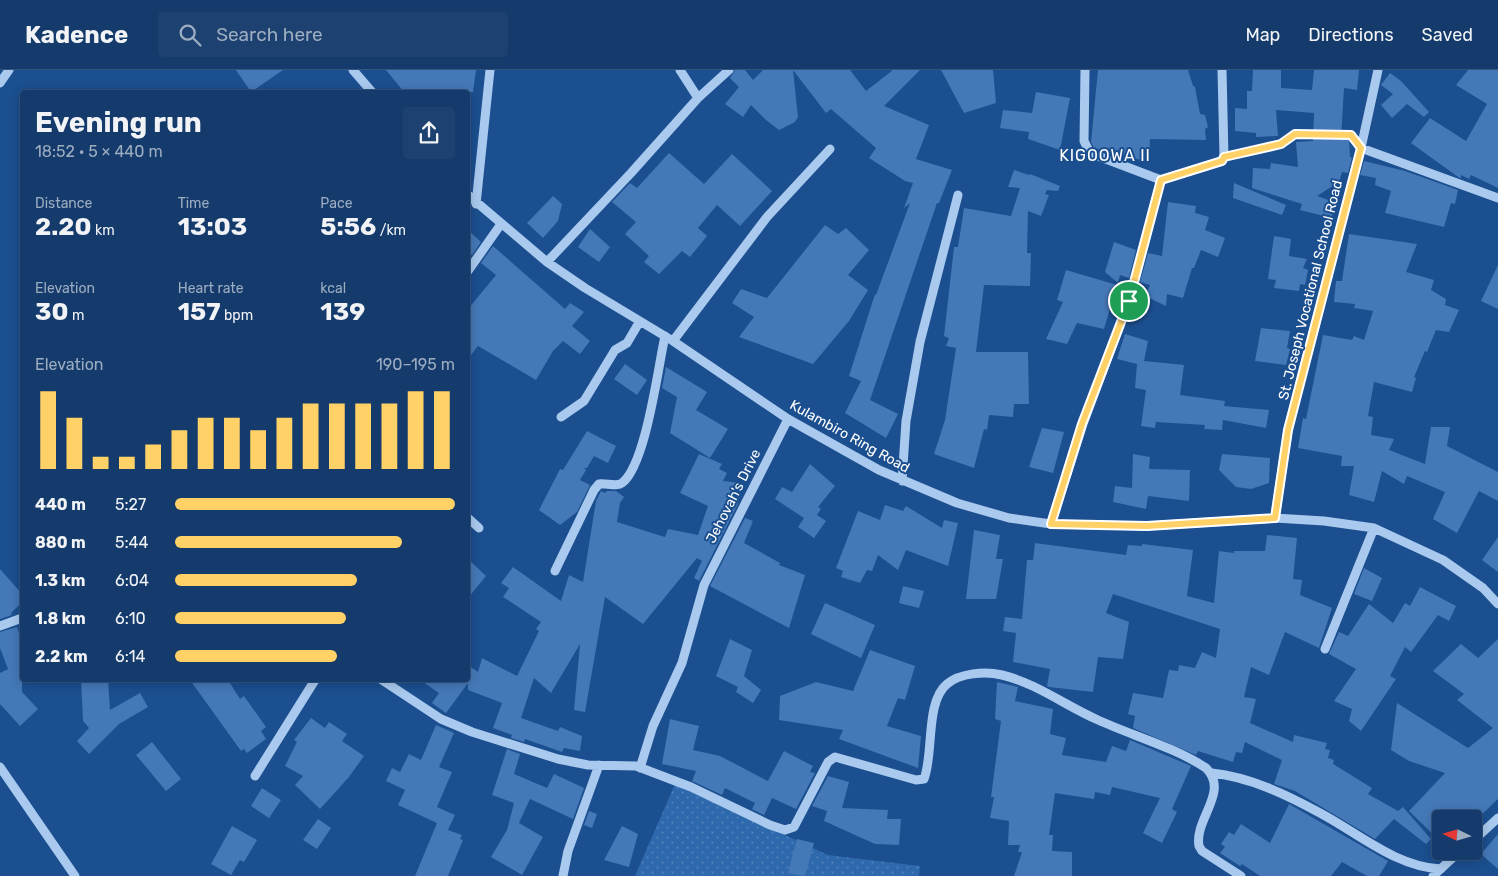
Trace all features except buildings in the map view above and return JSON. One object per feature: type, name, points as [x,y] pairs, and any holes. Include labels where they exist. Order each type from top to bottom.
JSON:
[{"type":"street","points":[[0,83],[9,70]]},
{"type":"street","points":[[353,70],[370,90]]},
{"type":"street","points":[[476,204],[490,70]]},
{"type":"street","points":[[680,70],[698,98]]},
{"type":"street","points":[[547,262],[631,174],[698,98],[729,70]]},
{"type":"street","points":[[1085,70],[1084,141],[1086,148],[1090,153],[1161,180],[1222,161],[1224,157],[1222,70]]},
{"type":"street","name":"St. Joseph Vocational School Road","points":[[1275,518],[1288,430],[1361,148],[1378,70]]},
{"type":"street","points":[[1361,148],[1498,198]]},
{"type":"street","points":[[555,571],[594,490],[600,484],[618,485],[624,481],[638,458],[669,338],[766,217],[830,149]]},
{"type":"street","points":[[1051,524],[1082,424],[1129,301],[1161,180]]},
{"type":"street","points":[[902,482],[906,421],[920,342],[958,195]]},
{"type":"street","name":"Kulambiro Ring Road","points":[[470,197],[547,262],[585,288],[669,338],[788,419],[902,482],[957,503],[1009,518],[1051,524],[1147,526],[1275,518],[1324,521],[1374,528],[1443,560],[1483,588],[1498,604]]},
{"type":"street","points":[[470,268],[501,224]]},
{"type":"street","points":[[561,417],[584,401],[614,350],[627,344],[640,321]]},
{"type":"street","name":"Jehovah's Drive","points":[[640,768],[653,726],[682,662],[704,585],[788,419]]},
{"type":"street","points":[[470,520],[479,528]]},
{"type":"street","points":[[1325,648],[1374,528]]},
{"type":"street","points":[[0,626],[20,619]]},
{"type":"street","points":[[385,682],[442,719],[472,732],[558,759],[599,765],[631,765],[690,787],[770,825],[790,830],[794,826],[828,762],[835,757],[916,780],[924,779],[928,770],[931,729],[941,691],[947,684],[959,677],[992,674],[1017,680],[1098,720],[1198,762],[1212,774],[1216,788],[1200,835],[1199,846],[1202,851],[1241,876]]},
{"type":"street","points":[[255,776],[314,682]]},
{"type":"street","points":[[562,876],[568,851],[599,765]]},
{"type":"street","points":[[0,767],[75,876]]},
{"type":"street","points":[[1212,774],[1232,775],[1252,782],[1320,813],[1360,838],[1423,868],[1441,868]]},
{"type":"street","points":[[1482,833],[1498,818]]},
{"type":"street","points":[[1433,876],[1450,860]]},
{"type":"path","points":[[1224,157],[1281,144],[1295,134],[1351,135],[1361,148]]},
{"type":"shaded area","points":[[675,784],[828,855],[920,866],[919,876],[635,876]]},
{"type":"district","name":"KIGOOWA II","points":[[1105,155]]},
{"type":"route","points":[[1295,134],[1351,135],[1361,148],[1288,430],[1275,518],[1147,526],[1051,524],[1082,424],[1129,301],[1161,180],[1222,161],[1224,157],[1281,144],[1295,134]]}]
